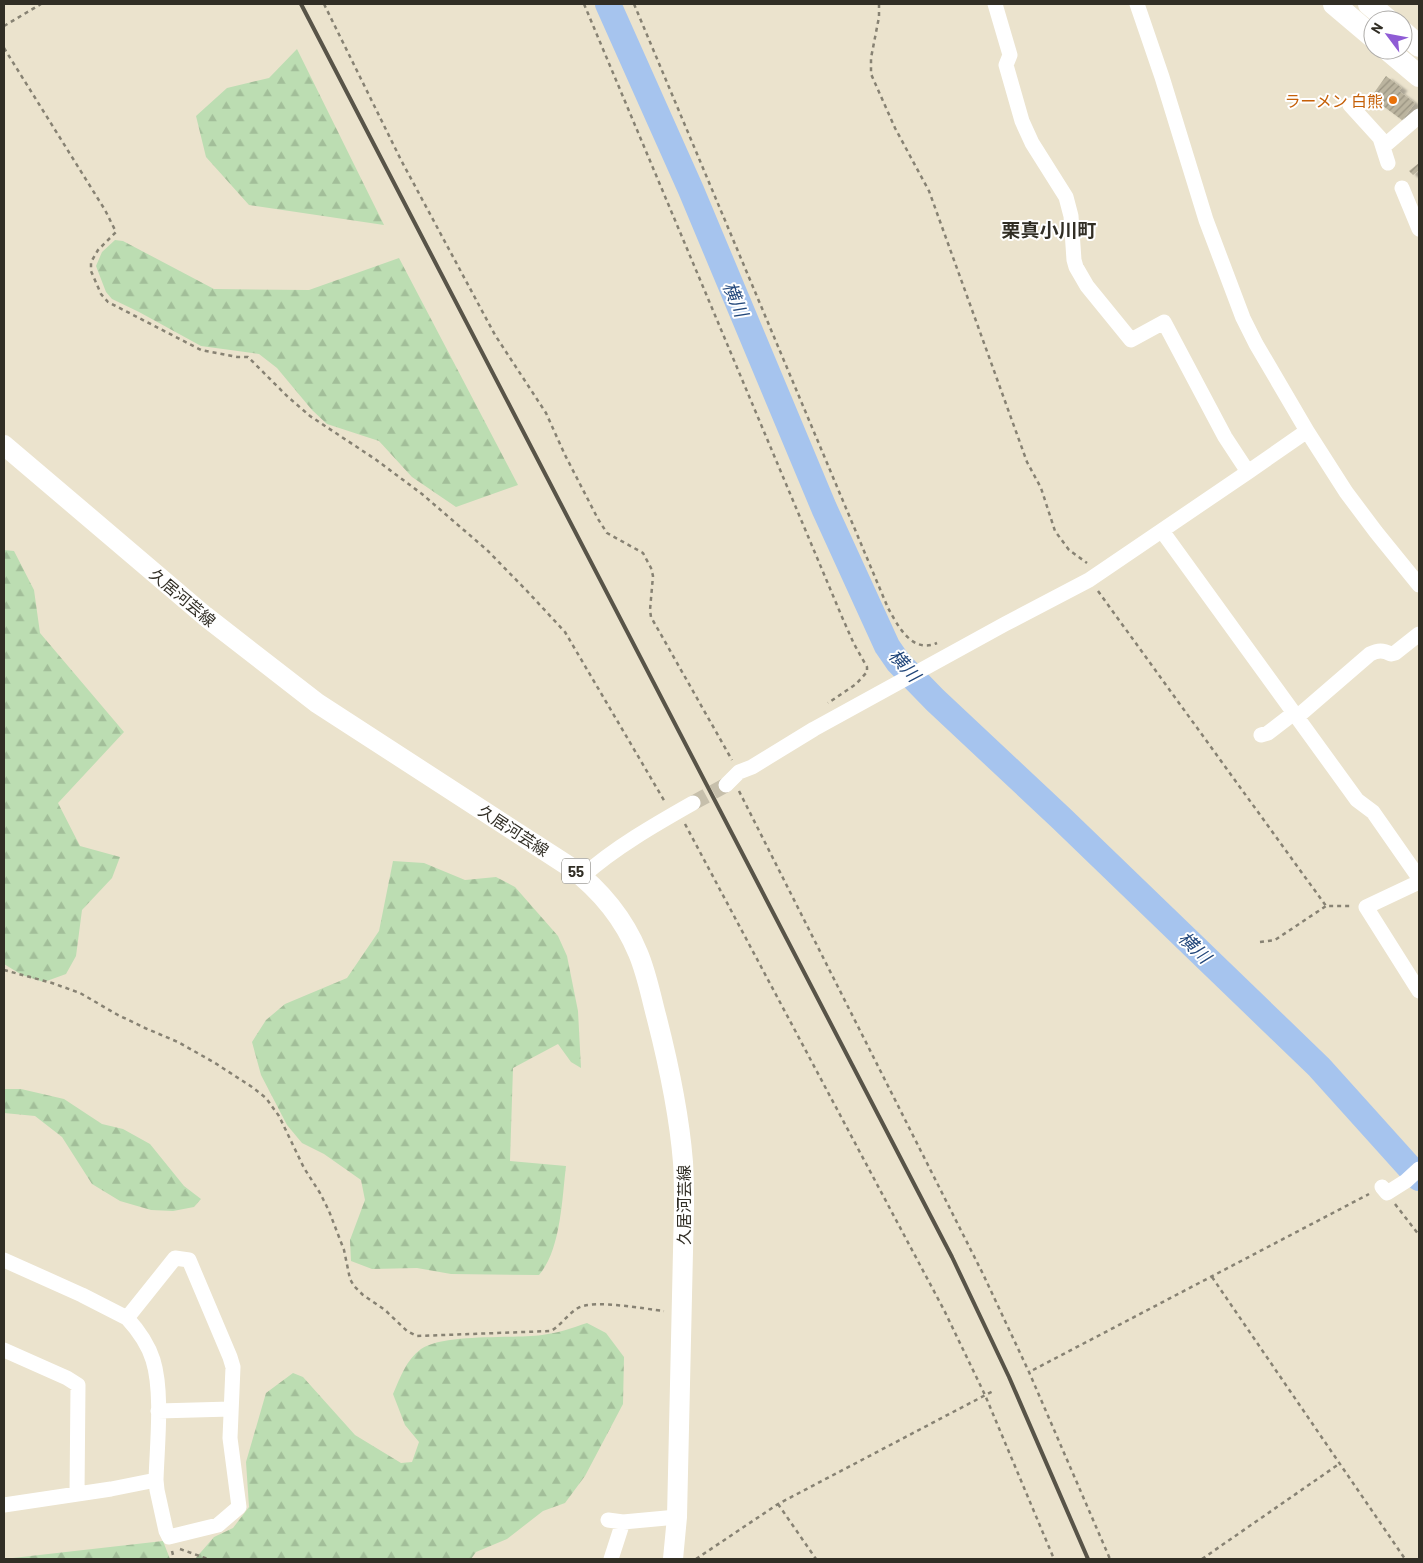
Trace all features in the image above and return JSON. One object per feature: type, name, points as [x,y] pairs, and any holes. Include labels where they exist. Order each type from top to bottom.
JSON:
[{"type":"highway","points":[[1334,4],[1363,29]]},
{"type":"highway","points":[[1400,60],[1419,76]]},
{"type":"main road","name":"久居河芸線","points":[[4,445],[205,616],[317,703],[583,876],[614,910],[638,952],[647,979],[667,1060],[683,1162],[684,1207],[677,1518],[673,1559]]},
{"type":"street","points":[[995,4],[1010,54],[1006,65],[1022,121],[1032,143],[1066,197],[1071,216],[1074,260],[1083,280],[1131,340],[1164,322],[1225,437],[1248,472]]},
{"type":"street","points":[[1137,4],[1162,76],[1206,220],[1243,318],[1256,344],[1307,430],[1351,499],[1419,585]]},
{"type":"street","points":[[1350,105],[1380,138],[1388,163]]},
{"type":"street","points":[[1383,147],[1419,116]]},
{"type":"street","points":[[1402,188],[1419,229]]},
{"type":"street","points":[[732,779],[814,729],[1094,577],[1307,430]]},
{"type":"street","points":[[1162,531],[1357,800],[1373,812],[1419,878]]},
{"type":"street","points":[[1261,735],[1268,733],[1295,715],[1370,654],[1384,650],[1390,654],[1395,652],[1419,634]]},
{"type":"street","points":[[583,876],[598,862],[693,803]]},
{"type":"street","points":[[1419,882],[1366,907],[1419,991]]},
{"type":"street","points":[[1387,1190],[1419,1169]]},
{"type":"street","points":[[4,1260],[126,1318],[143,1339],[153,1360],[157,1376],[156,1490],[166,1531],[169,1537],[218,1526],[239,1507],[230,1438],[233,1366],[189,1260],[175,1258],[126,1318]]},
{"type":"street","points":[[4,1350],[67,1378],[78,1385],[77,1494]]},
{"type":"street","points":[[158,1411],[231,1410]]},
{"type":"street","points":[[4,1506],[156,1480]]},
{"type":"street","points":[[611,1559],[616,1521],[677,1518]]},
{"type":"path","points":[[4,26],[41,4]]},
{"type":"path","points":[[324,4],[406,169],[495,334],[546,413],[565,455],[598,518],[607,533],[643,554],[651,568],[653,576],[651,617],[1030,1372],[1110,1559]]},
{"type":"path","points":[[584,4],[842,617],[867,667],[867,672],[860,680],[827,704]]},
{"type":"path","points":[[634,4],[888,608],[906,636],[914,642],[922,646],[930,646],[939,642]]},
{"type":"path","points":[[879,4],[879,16],[871,58],[871,74],[895,128],[929,191],[1026,462],[1041,488],[1055,531],[1069,550],[1090,565],[1094,577],[1326,906]]},
{"type":"path","points":[[4,48],[105,210],[116,232],[98,250],[91,262],[91,271],[101,294],[108,302],[201,350],[237,357],[248,357],[310,416],[375,459],[422,494],[487,550],[565,632],[675,813],[944,1310],[985,1395],[1054,1559]]},
{"type":"path","points":[[1260,942],[1275,940],[1326,906],[1366,907]]},
{"type":"path","points":[[4,970],[80,993],[138,1025],[178,1042],[216,1063],[266,1098],[279,1116],[304,1168],[330,1211],[354,1286],[363,1295],[386,1310],[412,1334],[417,1336],[551,1331],[578,1308],[595,1304],[682,1313]]},
{"type":"path","points":[[1033,1370],[1212,1277],[1387,1190],[1419,1235]]},
{"type":"path","points":[[1212,1277],[1405,1559]]},
{"type":"path","points":[[696,1559],[778,1504],[995,1390]]},
{"type":"path","points":[[1202,1559],[1340,1464]]},
{"type":"path","points":[[778,1504],[816,1559]]},
{"type":"path","points":[[180,1549],[208,1559]]},
{"type":"green space","points":[[297,49],[384,225],[249,205],[206,157],[196,116],[227,88],[269,78]]},
{"type":"green space","points":[[115,240],[123,241],[214,289],[309,290],[399,258],[518,485],[456,507],[412,477],[379,441],[327,424],[312,410],[277,368],[259,354],[201,346],[112,299],[106,292],[96,266],[102,252]]},
{"type":"green space","points":[[4,550],[14,551],[34,590],[40,633],[124,732],[58,803],[80,846],[120,857],[112,878],[82,910],[76,956],[66,974],[44,982],[22,975],[4,964]]},
{"type":"green space","points":[[393,861],[424,863],[465,880],[496,877],[515,887],[558,936],[567,956],[578,1011],[581,1068],[571,1062],[558,1044],[513,1068],[510,1161],[566,1166],[562,1208],[556,1238],[552,1252],[539,1275],[451,1274],[417,1268],[372,1269],[351,1261],[350,1240],[365,1200],[361,1180],[324,1154],[302,1143],[287,1125],[261,1075],[252,1042],[266,1020],[285,1004],[347,978],[379,931]]},
{"type":"green space","points":[[4,1089],[21,1089],[64,1099],[102,1124],[123,1129],[150,1144],[184,1186],[201,1199],[194,1207],[173,1211],[151,1210],[120,1201],[92,1184],[62,1137],[35,1116],[4,1113]]},
{"type":"green space","points":[[587,1323],[606,1333],[624,1357],[623,1404],[585,1476],[565,1503],[543,1511],[507,1539],[476,1552],[471,1559],[195,1559],[214,1537],[233,1528],[249,1507],[246,1462],[266,1393],[293,1373],[303,1377],[355,1435],[401,1463],[412,1462],[419,1442],[405,1425],[393,1394],[407,1364],[421,1349],[432,1344],[462,1339],[548,1334]]},
{"type":"green space","points":[[163,1541],[170,1559],[4,1559]]},
{"type":"building","name":"ラーメン 白熊","points":[[1386,76],[1402,88],[1399,91],[1415,103],[1402,120],[1371,97]]},
{"type":"building","points":[[1419,163],[1419,170],[1413,175],[1409,171]]},
{"type":"waterway","name":"横川","points":[[608,4],[691,190],[824,508],[887,646],[898,662],[935,700],[1062,819],[1319,1067],[1419,1178]]},
{"type":"tunnel","points":[[693,803],[726,785]]},
{"type":"railway","points":[[301,4],[952,1257],[1009,1377],[1088,1559]]},
{"type":"place","name":"ラーメン 白熊","points":[[1393,100]]},
{"type":"district","name":"栗真小川町","points":[[1049,229]]}]
